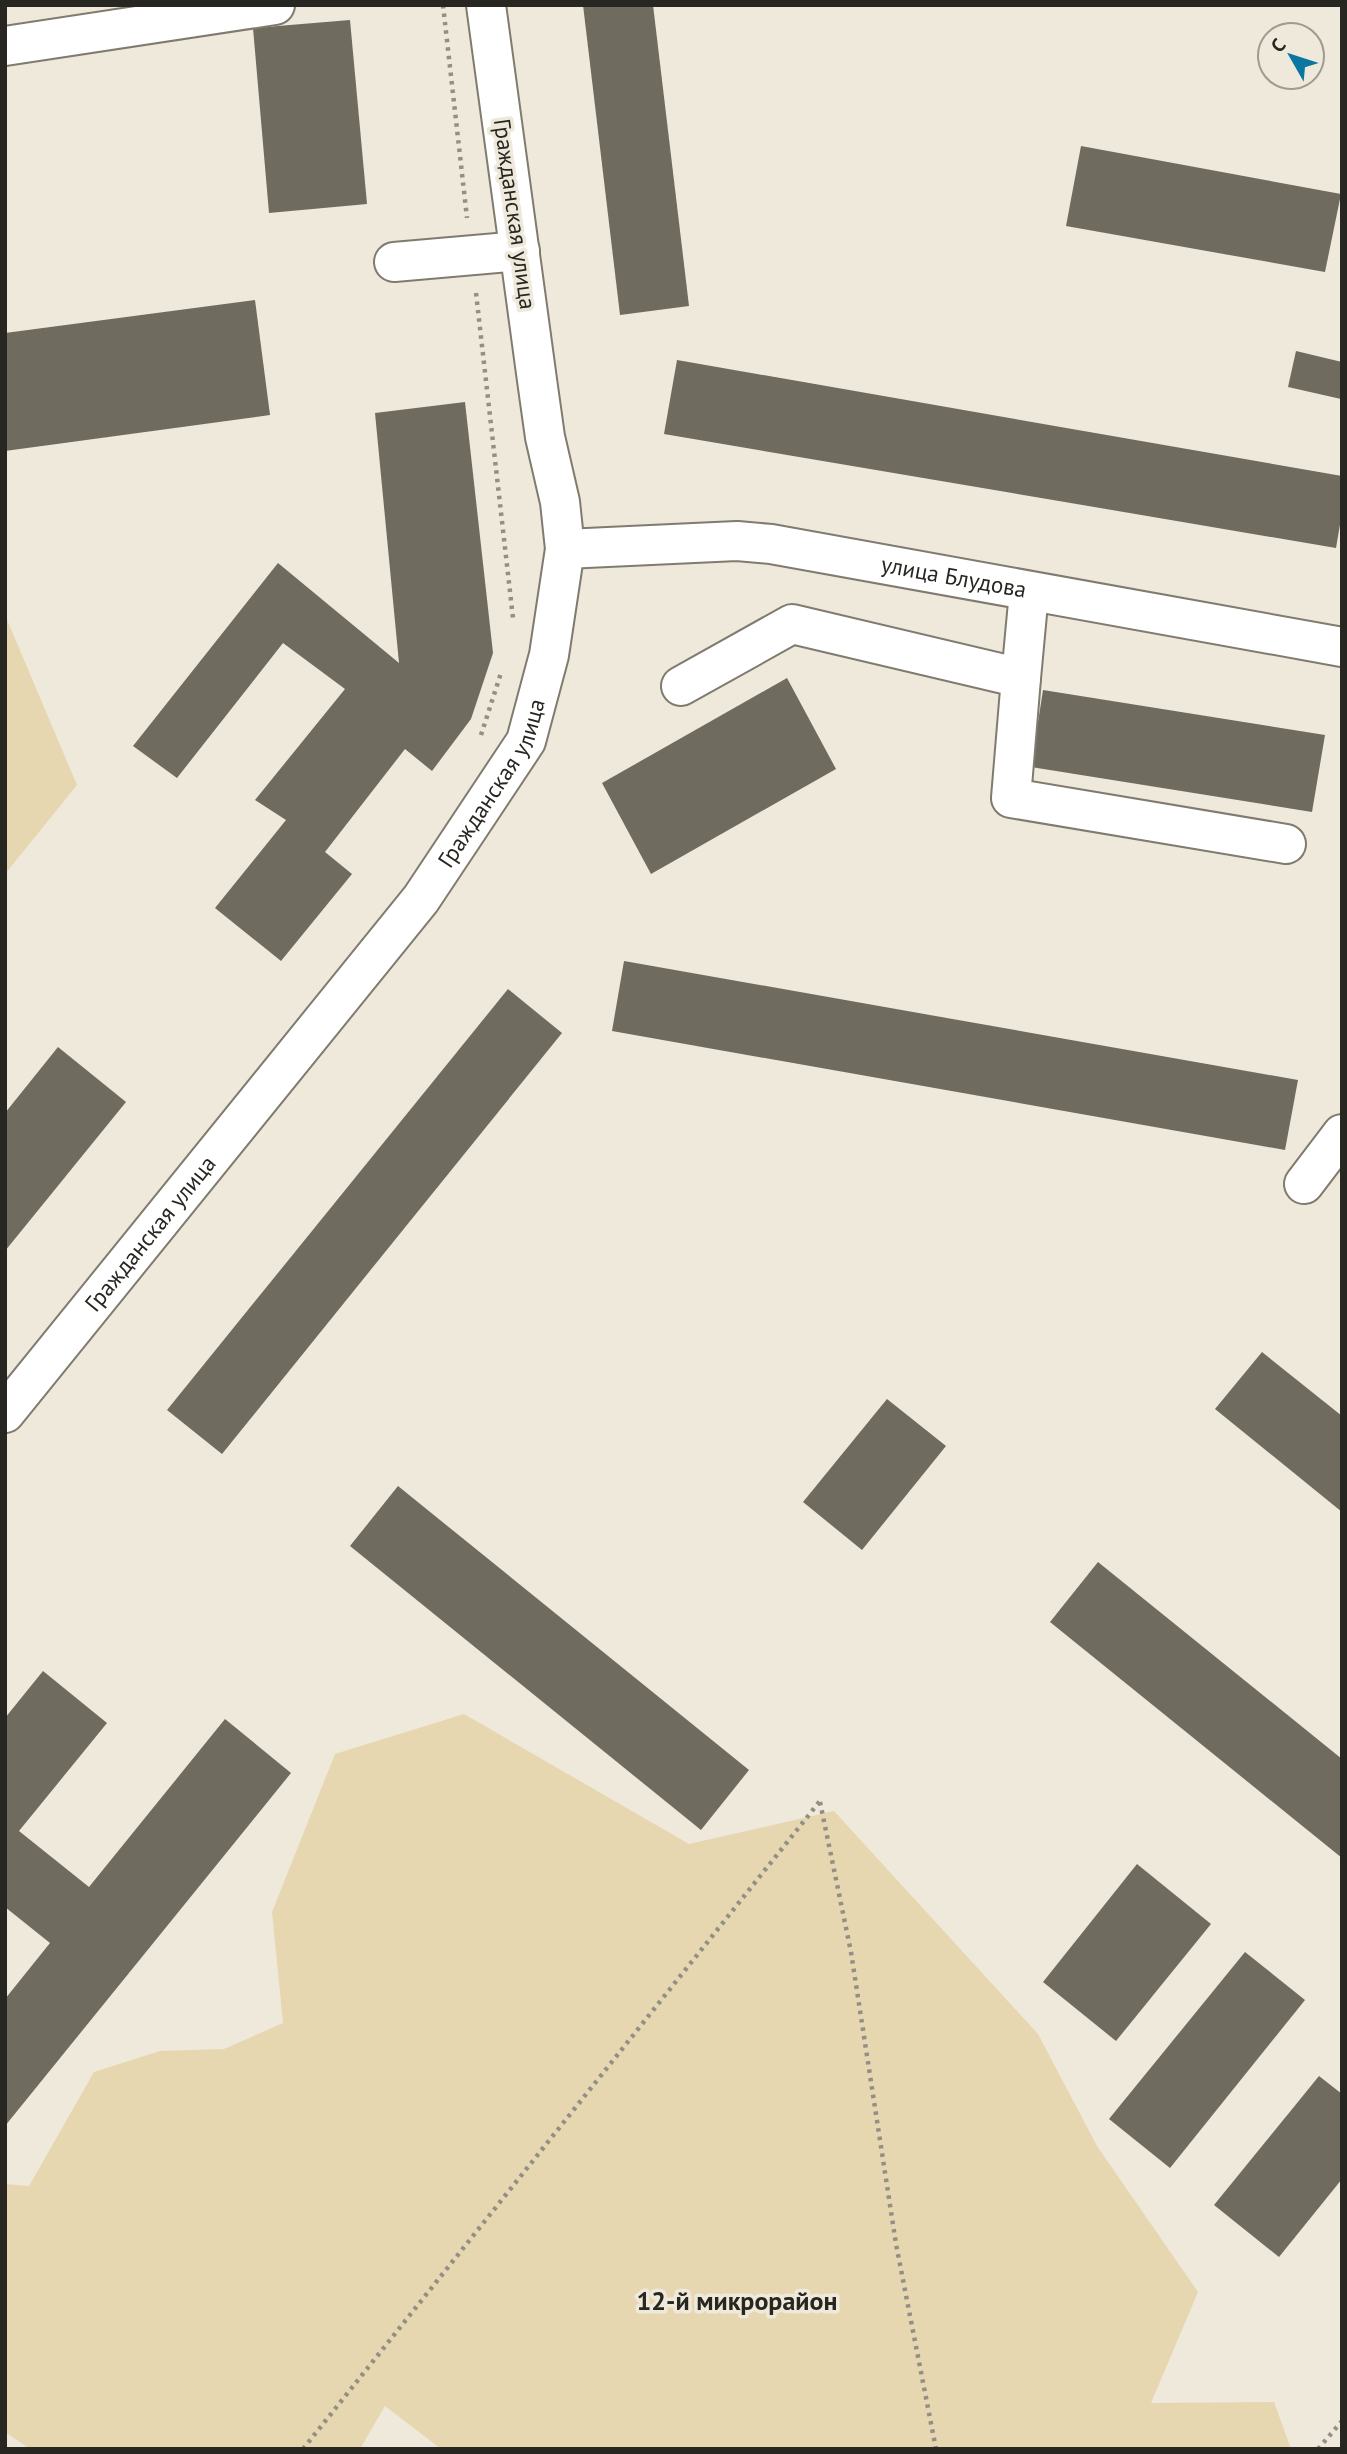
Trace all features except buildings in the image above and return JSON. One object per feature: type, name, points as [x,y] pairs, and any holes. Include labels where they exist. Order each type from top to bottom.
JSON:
[{"type":"street","points":[[5,46],[275,5]]},
{"type":"street","name":"Гражданская улица","points":[[5,1413],[421,899],[526,741],[549,655],[565,550],[560,502],[545,437],[486,5]]},
{"type":"street","points":[[394,262],[520,251]]},
{"type":"street","name":"улица Блудова","points":[[565,550],[737,541],[771,544],[1342,647]]},
{"type":"street","points":[[1029,592],[1011,798],[1286,844]]},
{"type":"street","points":[[681,686],[792,624],[1021,678]]},
{"type":"street","points":[[1304,1184],[1342,1134]]},
{"type":"path","points":[[443,5],[514,631]]},
{"type":"path","points":[[478,745],[502,669]]},
{"type":"path","points":[[303,2449],[820,1801],[851,1952],[896,2244],[936,2449]]},
{"type":"path","points":[[1318,2449],[1342,2421]]},
{"type":"shaded area","points":[[5,615],[77,785],[5,874]]},
{"type":"shaded area","points":[[464,1714],[689,1844],[834,1811],[1038,2034],[1097,2146],[1198,2292],[1151,2403],[1274,2402],[1291,2449],[441,2449],[385,2406],[360,2449],[30,2449],[5,2432],[5,2184],[29,2186],[94,2072],[160,2051],[224,2049],[283,2023],[272,1912],[335,1754]]},
{"type":"district","name":"12-й микрорайон","points":[[737,2301]]}]
